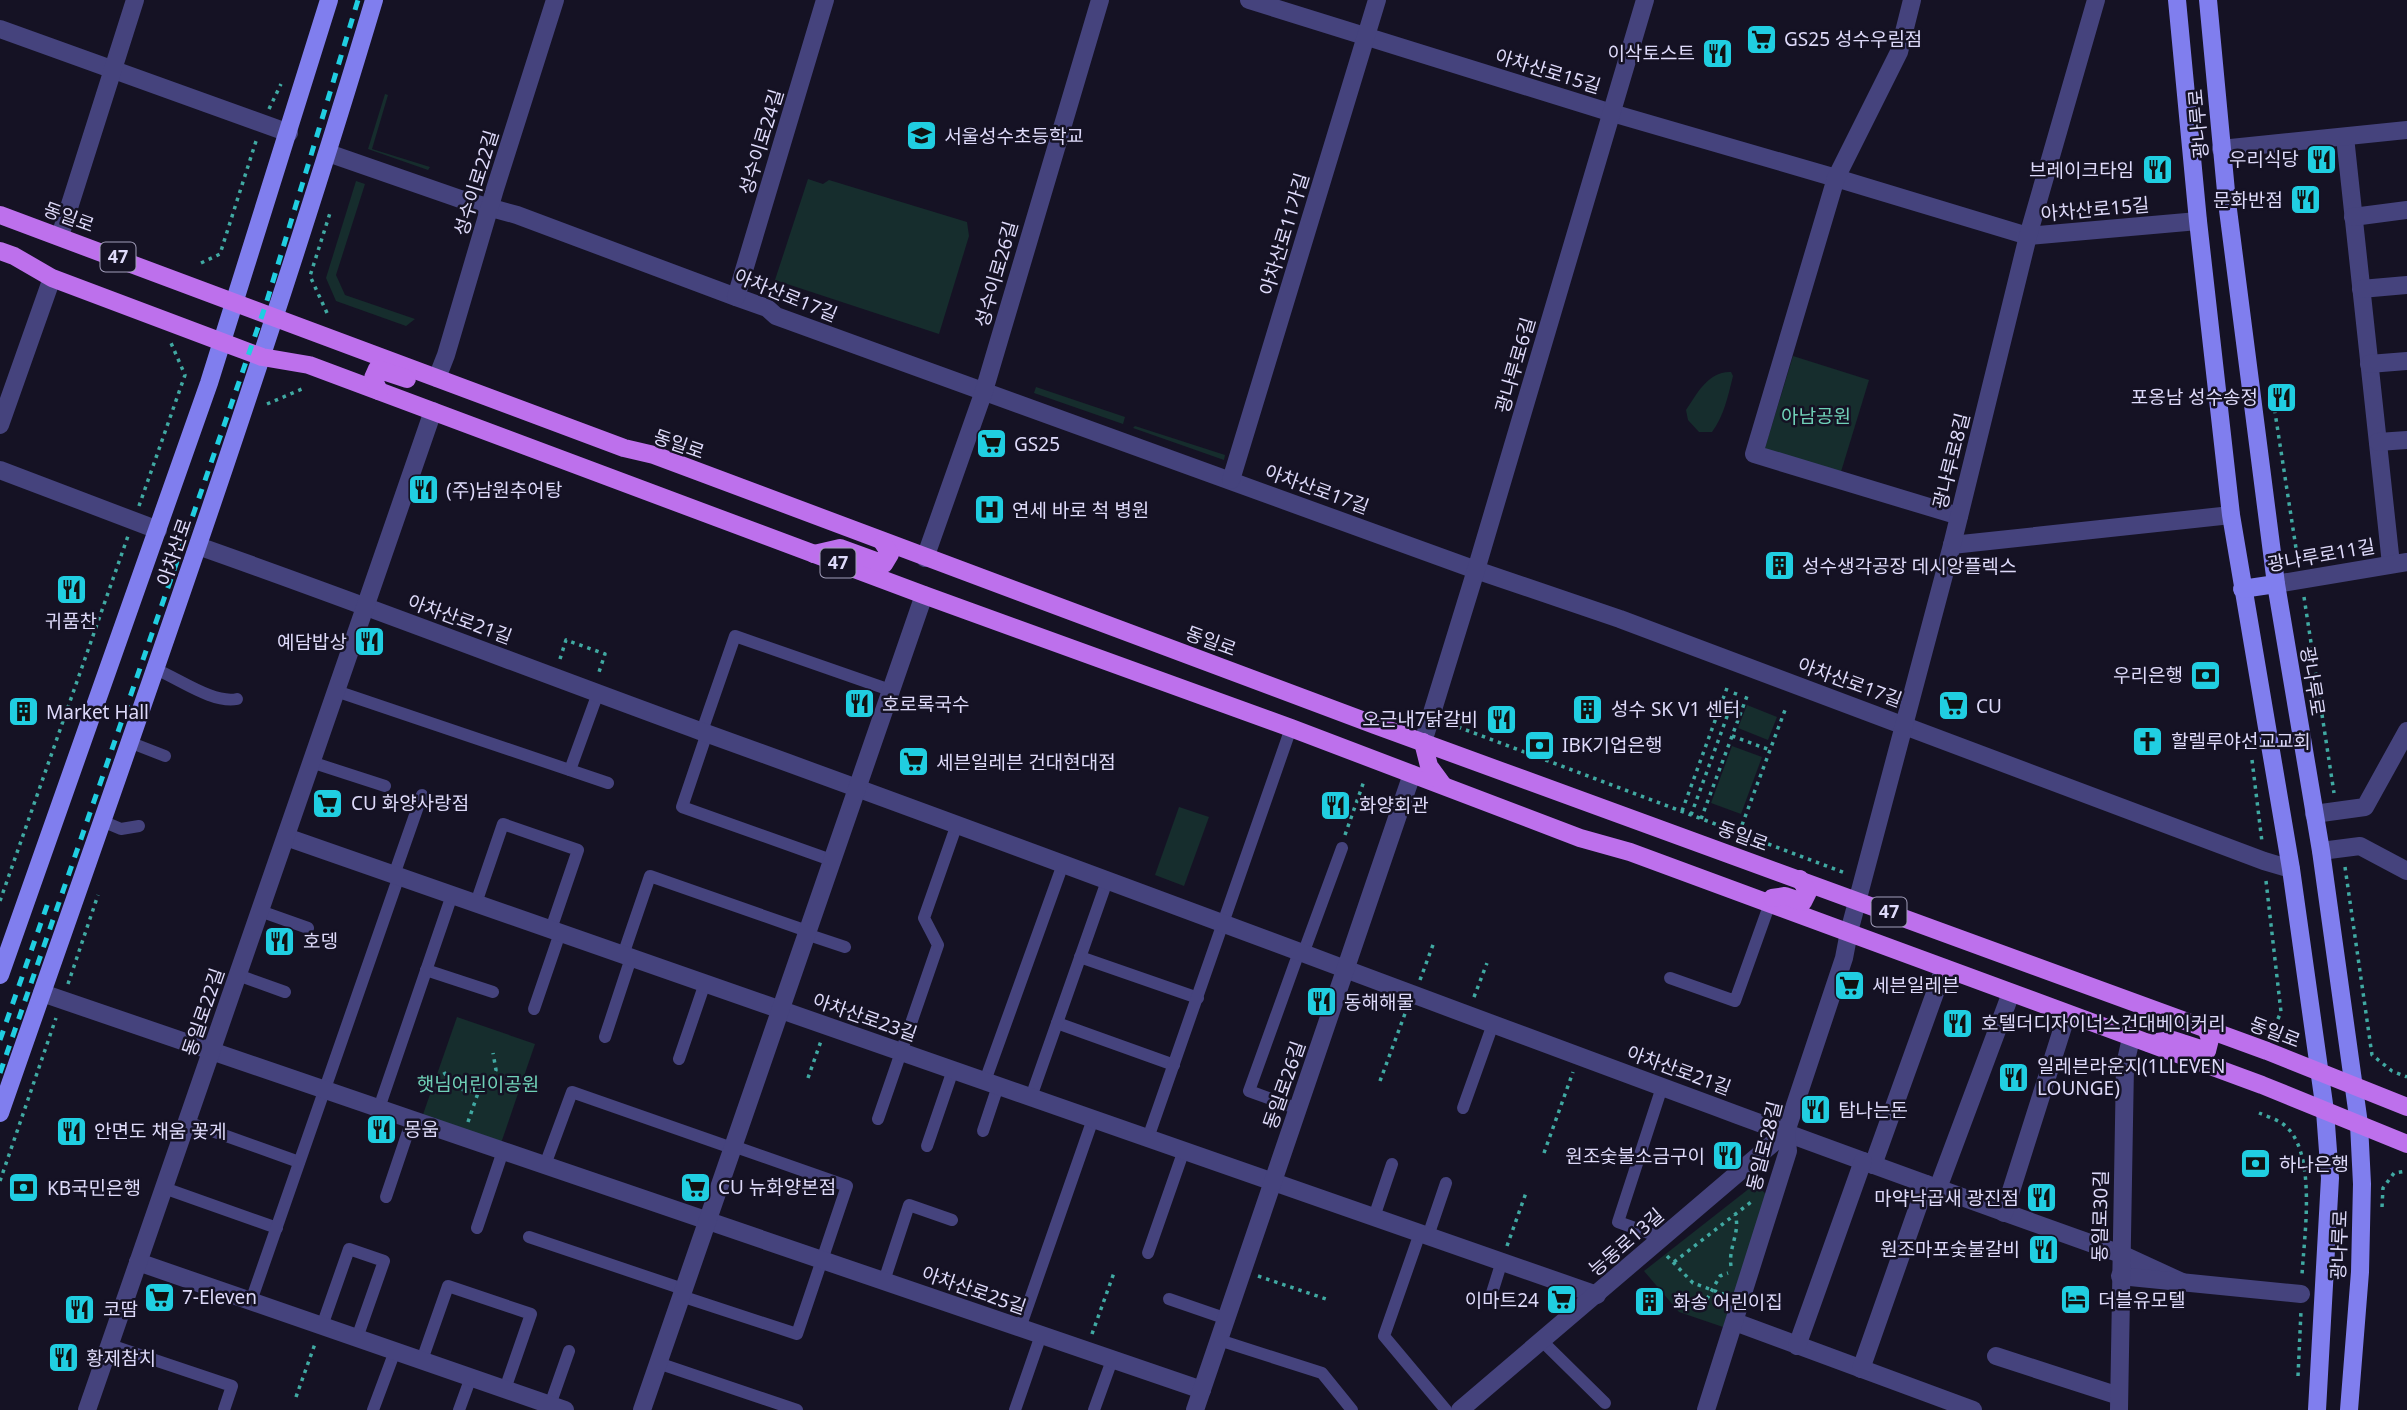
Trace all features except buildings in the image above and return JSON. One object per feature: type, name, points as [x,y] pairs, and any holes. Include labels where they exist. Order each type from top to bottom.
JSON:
[{"type":"main road","name":"아차산로","points":[[0,975],[222,342],[329,0]]},
{"type":"main road","name":"아차산로","points":[[0,1113],[276,316],[374,0]]},
{"type":"main road","name":"광나루로","points":[[2177,0],[2198,221],[2231,515],[2291,869],[2325,1111],[2329,1178],[2317,1410]]},
{"type":"main road","name":"광나루로","points":[[2208,0],[2221,149],[2276,584],[2320,851],[2359,1124],[2362,1184],[2360,1272],[2349,1410]]},
{"type":"main road","name":"동일로","points":[[0,215],[624,448],[654,455],[1423,742],[2206,1028],[2407,1107]]},
{"type":"main road","name":"47","points":[[0,251],[52,278],[262,357],[309,365],[923,595],[1291,728],[1580,838],[1630,852],[2262,1085],[2407,1144]]},
{"type":"main road","points":[[379,391],[373,378],[377,369],[409,380],[429,375]]},
{"type":"main road","points":[[814,554],[840,548],[884,564],[890,554],[883,542]]},
{"type":"main road","name":"광나루로11길","points":[[2242,589],[2276,584]]},
{"type":"main road","points":[[1423,742],[1429,766],[1443,786]]},
{"type":"main road","points":[[1766,902],[1785,896],[1803,902],[1808,892],[1800,879]]},
{"type":"main road","points":[[2138,1040],[2173,1040],[2207,1051],[2210,1039],[2206,1028]]},
{"type":"street","points":[[60,236],[135,0]]},
{"type":"street","name":"성수이로22길","points":[[429,375],[450,343],[489,208],[555,0]]},
{"type":"street","name":"성수이로24길","points":[[736,297],[825,0]]},
{"type":"street","name":"성수이로26길","points":[[925,558],[984,391],[1100,0]]},
{"type":"street","name":"아차산로15길","points":[[1249,0],[1612,113],[1836,177],[2028,236],[2198,221]]},
{"type":"street","name":"아차산로11가길","points":[[1231,480],[1377,0]]},
{"type":"street","name":"광나루로6길","points":[[1423,742],[1646,0]]},
{"type":"street","points":[[1913,0],[1899,52],[1836,177],[1754,454],[1959,516]]},
{"type":"street","name":"광나루로8길","points":[[1849,932],[1952,545],[2028,236],[2096,0]]},
{"type":"street","points":[[0,29],[289,133]]},
{"type":"street","points":[[2221,149],[2407,131]]},
{"type":"street","points":[[2345,137],[2378,442],[2399,563]]},
{"type":"street","name":"아차산로17길","points":[[328,153],[517,215],[767,308],[776,316],[1476,570],[1620,619],[2291,869]]},
{"type":"street","points":[[2353,217],[2407,210]]},
{"type":"street","points":[[0,425],[52,278]]},
{"type":"street","points":[[2361,289],[2407,285]]},
{"type":"street","points":[[2369,364],[2407,361]]},
{"type":"street","name":"동일로22길","points":[[87,1410],[433,411]]},
{"type":"street","points":[[2378,442],[2407,440]]},
{"type":"street","points":[[0,470],[158,530]]},
{"type":"street","points":[[1952,545],[2231,515]]},
{"type":"street","name":"아차산로21길","points":[[198,546],[857,786],[1224,925],[2120,1254],[2182,1282]]},
{"type":"street","name":"광나루로11길","points":[[2276,584],[2399,563]]},
{"type":"street","points":[[642,1410],[923,595]]},
{"type":"street","points":[[2314,814],[2365,807],[2407,731]]},
{"type":"street","name":"동일로26길","points":[[1195,1410],[1412,774]]},
{"type":"street","name":"아차산로23길","points":[[286,837],[1597,1295]]},
{"type":"street","points":[[2320,851],[2360,846],[2407,871]]},
{"type":"street","name":"동일로28길","points":[[1706,1410],[1788,1151],[1786,1132],[1844,958],[1849,932]]},
{"type":"street","points":[[1797,1346],[1944,968]]},
{"type":"street","name":"아차산로25길","points":[[42,993],[1202,1390]]},
{"type":"street","points":[[1861,1369],[2011,993]]},
{"type":"street","points":[[2004,1213],[2067,1014]]},
{"type":"street","name":"동일로30길","points":[[1996,1356],[2119,1403],[2124,1065],[2138,1040]]},
{"type":"street","name":"능동로13길","points":[[1460,1410],[1786,1132]]},
{"type":"street","points":[[138,1262],[505,1389],[530,1404],[558,1407]]},
{"type":"street","points":[[2120,1276],[2301,1294]]},
{"type":"street","points":[[1735,1322],[1973,1410]]},
{"type":"lane","points":[[831,860],[682,807],[735,636],[890,690]]},
{"type":"lane","points":[[155,669],[228,701],[237,699]]},
{"type":"lane","points":[[336,691],[608,783]]},
{"type":"lane","points":[[570,770],[595,692]]},
{"type":"lane","points":[[1148,1138],[1291,728]]},
{"type":"lane","points":[[129,742],[165,756]]},
{"type":"lane","points":[[311,762],[385,786]]},
{"type":"lane","points":[[251,1301],[397,876],[422,794]]},
{"type":"lane","points":[[102,821],[121,829],[139,827]]},
{"type":"lane","points":[[476,903],[503,824],[578,850],[534,1009]]},
{"type":"lane","points":[[878,1119],[938,945],[924,918],[957,824]]},
{"type":"lane","points":[[1298,1109],[1250,1091],[1342,848]]},
{"type":"lane","points":[[983,1131],[992,1083],[1063,864]]},
{"type":"lane","points":[[605,1037],[650,876],[845,947]]},
{"type":"lane","points":[[1031,1097],[1107,881]]},
{"type":"lane","points":[[379,1108],[452,895]]},
{"type":"lane","points":[[1670,978],[1735,1002],[1766,902]]},
{"type":"lane","points":[[260,911],[308,928]]},
{"type":"lane","points":[[1080,957],[1198,998]]},
{"type":"lane","points":[[426,970],[493,992]]},
{"type":"lane","points":[[238,975],[285,992]]},
{"type":"lane","points":[[679,1059],[705,983]]},
{"type":"lane","points":[[1057,1023],[1174,1065]]},
{"type":"lane","points":[[1463,1108],[1493,1024]]},
{"type":"lane","points":[[927,1146],[953,1070]]},
{"type":"lane","points":[[1659,1241],[1618,1222],[1662,1087]]},
{"type":"lane","points":[[529,1237],[797,1334],[847,1185],[572,1093],[545,1165]]},
{"type":"lane","points":[[1020,1328],[1093,1119]]},
{"type":"lane","points":[[386,1197],[412,1120]]},
{"type":"lane","points":[[187,1122],[299,1162]]},
{"type":"lane","points":[[1148,1253],[1184,1150]]},
{"type":"lane","points":[[477,1228],[503,1151]]},
{"type":"lane","points":[[1374,1217],[1392,1164]]},
{"type":"lane","points":[[1446,1183],[1384,1336],[1446,1410]]},
{"type":"lane","points":[[164,1188],[276,1227]]},
{"type":"lane","points":[[884,1281],[909,1205],[952,1220]]},
{"type":"lane","points":[[321,1325],[349,1249],[384,1262],[356,1338]]},
{"type":"lane","points":[[1491,1296],[1502,1261]]},
{"type":"lane","points":[[422,1360],[449,1286],[531,1314],[505,1389]]},
{"type":"lane","points":[[1169,1299],[1227,1319]]},
{"type":"lane","points":[[1015,1410],[1041,1335]]},
{"type":"lane","points":[[1219,1340],[1322,1373],[1352,1410]]},
{"type":"lane","points":[[1542,1340],[1605,1403]]},
{"type":"lane","points":[[110,1345],[232,1386],[224,1410]]},
{"type":"lane","points":[[558,1407],[569,1350]]},
{"type":"lane","points":[[373,1410],[395,1351]]},
{"type":"lane","points":[[1094,1410],[1112,1360]]},
{"type":"lane","points":[[658,1363],[797,1409]]},
{"type":"lane","points":[[459,1410],[471,1377]]},
{"type":"path","points":[[201,263],[220,254],[261,123]]},
{"type":"path","points":[[327,313],[310,276],[330,211]]},
{"type":"path","points":[[0,901],[185,375],[171,343]]},
{"type":"path","points":[[267,403],[302,388]]},
{"type":"path","points":[[2272,392],[2337,811]]},
{"type":"path","points":[[554,676],[566,640],[605,654],[595,692]]},
{"type":"path","points":[[1682,811],[1727,688]]},
{"type":"path","points":[[1691,815],[1736,692]]},
{"type":"path","points":[[1701,819],[1746,696]]},
{"type":"path","points":[[1739,833],[1785,710]]},
{"type":"path","points":[[1450,724],[1845,873]]},
{"type":"path","points":[[1732,736],[1770,750]]},
{"type":"path","points":[[1342,848],[1364,781]]},
{"type":"path","points":[[2343,848],[2372,1055],[2392,1071],[2407,1077]]},
{"type":"path","points":[[2264,861],[2281,1012],[2277,1021],[2270,1024]]},
{"type":"path","points":[[1380,1081],[1434,942]]},
{"type":"path","points":[[1467,1015],[1487,963]]},
{"type":"path","points":[[808,1078],[827,1026]]},
{"type":"path","points":[[444,1072],[454,1086],[470,1091],[479,1090],[496,1070],[493,1053]]},
{"type":"path","points":[[1544,1153],[1579,1055]]},
{"type":"path","points":[[463,1137],[479,1090]]},
{"type":"path","points":[[2259,1113],[2284,1125],[2302,1149],[2306,1174],[2298,1384]]},
{"type":"path","points":[[1502,1261],[1527,1190]]},
{"type":"path","points":[[1674,1262],[1753,1200]]},
{"type":"path","points":[[1707,1299],[1711,1286],[1720,1276],[1728,1275],[1732,1264],[1727,1257],[1738,1223],[1735,1214]]},
{"type":"path","points":[[1659,1241],[1693,1283],[1711,1286],[1741,1300]]},
{"type":"path","points":[[1680,1268],[1685,1264]]},
{"type":"path","points":[[1086,1350],[1115,1270]]},
{"type":"path","points":[[1243,1271],[1326,1298]]},
{"type":"path","points":[[296,1396],[321,1325]]},
{"type":"green space","points":[[385,94],[388,95],[372,149],[430,167],[428,170],[368,149]]},
{"type":"green space","points":[[808,179],[823,184],[829,180],[967,222],[969,236],[939,334],[775,280]]},
{"type":"green space","points":[[356,181],[365,184],[336,275],[345,295],[415,319],[406,326],[336,301],[326,278]]},
{"type":"green space","name":"아남공원","points":[[1793,356],[1869,380],[1840,475],[1764,451]]},
{"type":"green space","points":[[1731,372],[1733,376],[1720,419],[1712,432],[1699,432],[1688,420],[1686,410],[1710,379]]},
{"type":"green space","points":[[1036,387],[1125,417],[1123,424],[1034,393]]},
{"type":"green space","points":[[1135,426],[1225,455],[1224,460],[1133,428]]},
{"type":"green space","points":[[1747,705],[1777,717],[1768,740],[1738,728]]},
{"type":"green space","points":[[1732,746],[1762,757],[1741,814],[1711,803]]},
{"type":"green space","points":[[1179,807],[1209,817],[1184,886],[1155,875]]},
{"type":"green space","name":"햇님어린이공원","points":[[457,1017],[535,1044],[499,1149],[420,1123]]},
{"type":"green space","points":[[1755,1184],[1767,1195],[1723,1327],[1679,1312],[1644,1271]]},
{"type":"railway","points":[[0,1073],[266,304],[358,0]]},
{"type":"railway","points":[[0,1040],[50,897]]},
{"type":"place","name":"GS25 성수우림점","points":[[1761,39]]},
{"type":"place","name":"이삭토스트","points":[[1718,53]]},
{"type":"place","name":"서울성수초등학교","points":[[921,136]]},
{"type":"place","name":"우리식당","points":[[2322,159]]},
{"type":"place","name":"브레이크타임","points":[[2157,170]]},
{"type":"place","name":"문화반점","points":[[2306,200]]},
{"type":"place","name":"포옹남 성수송정","points":[[2281,397]]},
{"type":"place","name":"GS25","points":[[991,444]]},
{"type":"place","name":"(주)남원추어탕","points":[[423,490]]},
{"type":"place","name":"연세 바로 척 병원","points":[[989,510]]},
{"type":"place","name":"성수생각공장 데시앙플렉스","points":[[1779,566]]},
{"type":"place","name":"귀품찬","points":[[71,590]]},
{"type":"place","name":"예담밥상","points":[[370,642]]},
{"type":"place","name":"우리은행","points":[[2206,675]]},
{"type":"place","name":"호로록국수","points":[[859,704]]},
{"type":"place","name":"CU","points":[[1953,706]]},
{"type":"place","name":"성수 SK V1 센터","points":[[1588,709]]},
{"type":"place","name":"Market Hall","points":[[23,712]]},
{"type":"place","name":"오근내7닭갈비","points":[[1501,719]]},
{"type":"place","name":"할렐루야선교교회","points":[[2148,741]]},
{"type":"place","name":"IBK기업은행","points":[[1539,745]]},
{"type":"place","name":"세븐일레븐 건대현대점","points":[[913,762]]},
{"type":"place","name":"CU 화양사랑점","points":[[328,803]]},
{"type":"place","name":"화양회관","points":[[1336,805]]},
{"type":"place","name":"호뎅","points":[[280,941]]},
{"type":"place","name":"세븐일레븐","points":[[1849,985]]},
{"type":"place","name":"동해해물","points":[[1321,1002]]},
{"type":"place","name":"호텔더디자이너스건대베이커리","points":[[1958,1023]]},
{"type":"place","name":"일레븐라운지(1LLEVEN LOUNGE)","points":[[2014,1077]]},
{"type":"place","name":"탐나는돈","points":[[1815,1110]]},
{"type":"place","name":"몽움","points":[[381,1129]]},
{"type":"place","name":"안면도 채움 꽃게","points":[[71,1131]]},
{"type":"place","name":"원조숯불소금구이","points":[[1728,1156]]},
{"type":"place","name":"하나은행","points":[[2256,1164]]},
{"type":"place","name":"CU 뉴화양본점","points":[[695,1187]]},
{"type":"place","name":"KB국민은행","points":[[24,1188]]},
{"type":"place","name":"마약낙곱새 광진점","points":[[2042,1198]]},
{"type":"place","name":"원조마포숯불갈비","points":[[2043,1249]]},
{"type":"place","name":"7-Eleven","points":[[159,1297]]},
{"type":"place","name":"이마트24","points":[[1562,1300]]},
{"type":"place","name":"더블유모텔","points":[[2075,1300]]},
{"type":"place","name":"화송 어린이집","points":[[1650,1302]]},
{"type":"place","name":"코땀","points":[[80,1309]]},
{"type":"place","name":"황제참치","points":[[63,1358]]}]
